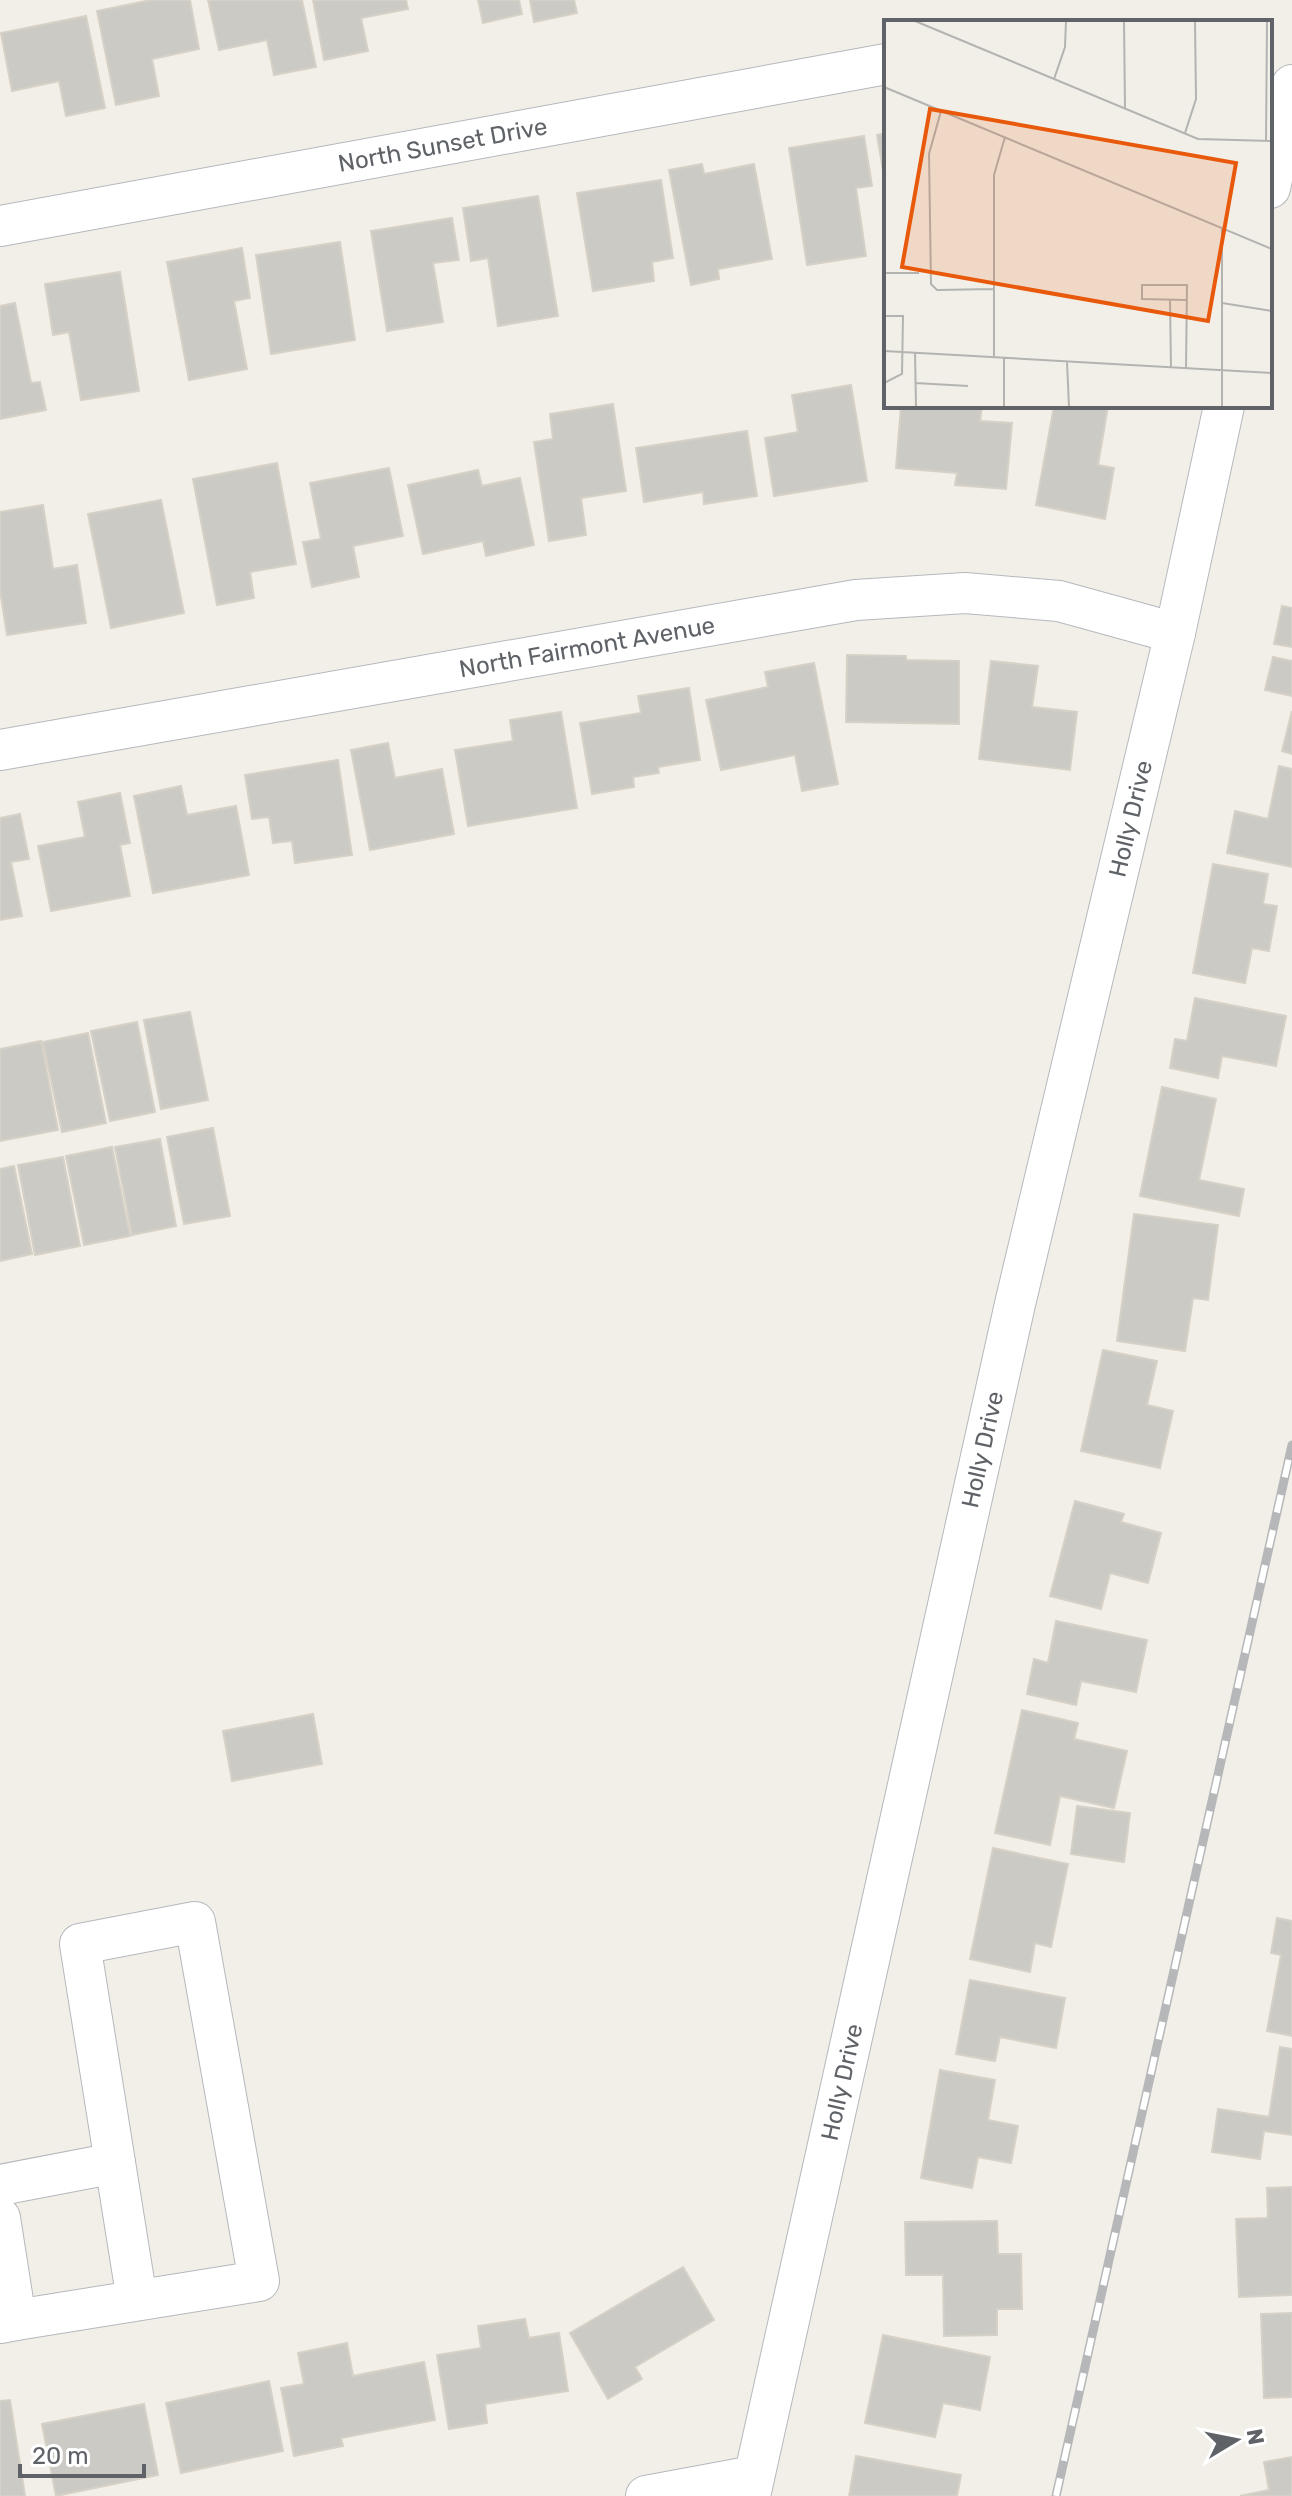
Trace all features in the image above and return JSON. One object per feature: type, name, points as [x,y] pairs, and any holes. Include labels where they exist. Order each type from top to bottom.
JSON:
[{"type":"street","name":"North Sunset Drive","points":[[0,226],[884,64]]},
{"type":"street","points":[[1272,81],[1292,85],[1272,179]]},
{"type":"street","name":"Holly Drive","points":[[752,2486],[1015,1304],[1175,633],[1224,408]]},
{"type":"street","name":"North Fairmont Avenue","points":[[0,750],[856,600],[965,593],[1059,601],[1175,633]]},
{"type":"street","points":[[0,2218],[8,2321],[259,2281],[195,1922],[80,1944],[137,2300]]},
{"type":"street","points":[[0,2185],[115,2163]]},
{"type":"street","points":[[646,2496],[752,2486]]},
{"type":"building","points":[[151,0],[190,0],[199,49],[152,59],[159,96],[116,105],[97,11]]},
{"type":"building","points":[[208,0],[302,0],[316,67],[274,75],[267,40],[219,50]]},
{"type":"building","points":[[313,0],[406,0],[408,9],[361,18],[368,51],[324,60]]},
{"type":"building","points":[[478,0],[519,0],[522,14],[483,23]]},
{"type":"building","points":[[530,0],[574,0],[577,13],[534,22]]},
{"type":"building","points":[[86,16],[105,108],[66,116],[59,81],[12,91],[1,33]]},
{"type":"building","points":[[884,133],[884,176],[877,135]]},
{"type":"building","points":[[864,136],[872,186],[856,188],[866,256],[807,265],[789,148]]},
{"type":"building","points":[[702,164],[704,174],[754,164],[772,259],[718,269],[719,279],[691,285],[669,170]]},
{"type":"building","points":[[661,180],[673,258],[652,262],[654,281],[593,291],[577,193]]},
{"type":"building","points":[[538,196],[558,316],[498,326],[488,258],[471,261],[463,208]]},
{"type":"building","points":[[452,218],[459,260],[433,263],[443,322],[387,331],[371,231]]},
{"type":"building","points":[[340,242],[355,340],[271,354],[256,255]]},
{"type":"building","points":[[242,248],[250,298],[234,301],[247,369],[189,380],[167,262]]},
{"type":"building","points":[[120,272],[139,391],[81,400],[69,332],[53,335],[45,284]]},
{"type":"building","points":[[15,303],[31,383],[40,382],[46,410],[0,419],[0,306]]},
{"type":"building","points":[[851,385],[867,481],[774,496],[765,438],[798,432],[792,395]]},
{"type":"building","points":[[613,404],[626,491],[581,498],[586,535],[549,541],[534,442],[553,439],[550,414]]},
{"type":"building","points":[[901,408],[982,408],[980,421],[1012,423],[1006,489],[955,485],[957,473],[896,468]]},
{"type":"building","points":[[1054,408],[1108,408],[1098,465],[1114,468],[1105,519],[1036,505]]},
{"type":"building","points":[[747,431],[757,496],[704,504],[703,492],[644,502],[636,448]]},
{"type":"building","points":[[277,463],[296,564],[250,572],[254,598],[217,605],[193,479]]},
{"type":"building","points":[[389,468],[403,536],[353,546],[359,577],[312,587],[303,542],[321,539],[310,483]]},
{"type":"building","points":[[478,470],[482,486],[520,478],[534,545],[486,556],[483,541],[423,554],[408,485]]},
{"type":"building","points":[[161,500],[184,613],[111,628],[88,514]]},
{"type":"building","points":[[43,505],[53,569],[77,565],[86,623],[7,635],[0,590],[0,512]]},
{"type":"building","points":[[1282,606],[1292,608],[1292,647],[1274,644]]},
{"type":"building","points":[[847,655],[959,661],[959,724],[846,722]]},
{"type":"building","points":[[1273,657],[1292,661],[1292,696],[1265,690]]},
{"type":"building","points":[[991,661],[1038,666],[1032,707],[1077,712],[1070,770],[979,759]]},
{"type":"building","points":[[814,663],[838,784],[802,791],[795,755],[721,770],[706,700],[768,687],[765,672]]},
{"type":"building","points":[[689,688],[700,760],[658,767],[659,773],[633,777],[634,787],[592,794],[580,723],[641,713],[638,696]]},
{"type":"building","points":[[1292,711],[1292,754],[1282,751]]},
{"type":"building","points":[[561,712],[577,808],[468,826],[455,750],[513,741],[510,720]]},
{"type":"building","points":[[388,743],[395,778],[442,769],[454,834],[370,850],[351,750]]},
{"type":"building","points":[[338,760],[352,855],[295,863],[292,841],[273,843],[269,817],[252,819],[245,775]]},
{"type":"building","points":[[1279,766],[1292,769],[1292,867],[1227,853],[1235,811],[1268,819]]},
{"type":"building","points":[[181,786],[187,815],[236,806],[249,875],[153,893],[134,796]]},
{"type":"building","points":[[120,793],[130,843],[120,845],[130,896],[51,911],[38,846],[85,837],[78,802]]},
{"type":"building","points":[[20,814],[29,859],[11,862],[22,916],[0,920],[0,818]]},
{"type":"building","points":[[1213,864],[1268,874],[1263,904],[1277,906],[1269,951],[1252,948],[1245,983],[1193,973]]},
{"type":"building","points":[[1195,998],[1286,1016],[1276,1066],[1222,1056],[1218,1078],[1170,1068],[1175,1039],[1187,1041]]},
{"type":"building","points":[[190,1012],[208,1100],[161,1109],[144,1020]]},
{"type":"building","points":[[137,1022],[155,1112],[110,1121],[91,1031]]},
{"type":"building","points":[[88,1033],[106,1123],[62,1132],[43,1042]]},
{"type":"building","points":[[41,1041],[58,1130],[0,1141],[0,1049]]},
{"type":"building","points":[[1162,1087],[1216,1099],[1199,1180],[1244,1189],[1239,1216],[1140,1196]]},
{"type":"building","points":[[213,1128],[230,1216],[184,1224],[167,1137]]},
{"type":"building","points":[[160,1139],[176,1226],[132,1235],[115,1147]]},
{"type":"building","points":[[112,1147],[130,1236],[84,1245],[66,1156]]},
{"type":"building","points":[[63,1157],[80,1246],[35,1255],[18,1165]]},
{"type":"building","points":[[14,1166],[32,1254],[0,1261],[0,1169]]},
{"type":"building","points":[[1134,1214],[1218,1225],[1208,1300],[1193,1298],[1185,1351],[1117,1341]]},
{"type":"building","points":[[1103,1350],[1157,1361],[1147,1405],[1173,1411],[1160,1468],[1081,1451]]},
{"type":"building","points":[[1075,1501],[1124,1514],[1121,1522],[1161,1533],[1148,1583],[1110,1573],[1101,1609],[1050,1596]]},
{"type":"building","points":[[1056,1621],[1147,1640],[1136,1692],[1081,1681],[1076,1705],[1027,1694],[1034,1659],[1048,1663]]},
{"type":"building","points":[[1022,1710],[1078,1723],[1074,1739],[1127,1751],[1114,1808],[1060,1796],[1050,1845],[995,1833]]},
{"type":"building","points":[[313,1714],[322,1764],[232,1781],[223,1731]]},
{"type":"building","points":[[1077,1806],[1130,1813],[1124,1862],[1071,1854]]},
{"type":"building","points":[[993,1848],[1068,1864],[1051,1947],[1035,1943],[1030,1972],[970,1959]]},
{"type":"building","points":[[1277,1918],[1292,1921],[1292,2036],[1267,2031],[1281,1955],[1271,1953]]},
{"type":"building","points":[[970,1980],[1065,1998],[1056,2048],[1000,2037],[995,2061],[956,2054]]},
{"type":"building","points":[[1280,2047],[1292,2049],[1292,2135],[1264,2131],[1260,2159],[1212,2152],[1218,2109],[1269,2117]]},
{"type":"building","points":[[940,2070],[995,2080],[988,2120],[1018,2126],[1011,2163],[978,2157],[972,2188],[921,2178]]},
{"type":"building","points":[[1292,2187],[1292,2295],[1239,2297],[1236,2219],[1268,2218],[1267,2188]]},
{"type":"building","points":[[997,2221],[998,2254],[1021,2254],[1022,2309],[997,2309],[997,2335],[944,2336],[943,2275],[906,2275],[905,2222]]},
{"type":"building","points":[[683,2267],[714,2320],[635,2367],[642,2379],[608,2399],[570,2333]]},
{"type":"building","points":[[1292,2313],[1292,2397],[1264,2398],[1261,2314]]},
{"type":"building","points":[[525,2319],[529,2338],[559,2333],[568,2391],[485,2404],[487,2423],[449,2429],[437,2355],[481,2348],[478,2326]]},
{"type":"building","points":[[883,2335],[990,2357],[980,2410],[943,2403],[935,2437],[865,2423]]},
{"type":"building","points":[[347,2343],[353,2376],[424,2362],[435,2420],[341,2438],[343,2446],[294,2456],[281,2388],[304,2384],[298,2353]]},
{"type":"building","points":[[269,2381],[283,2451],[181,2473],[166,2403]]},
{"type":"building","points":[[10,2400],[25,2496],[0,2496],[0,2401]]},
{"type":"building","points":[[144,2404],[158,2475],[56,2496],[42,2424]]},
{"type":"building","points":[[856,2456],[961,2475],[957,2496],[849,2496]]},
{"type":"building","points":[[1292,2457],[1292,2496],[1240,2496],[1269,2490],[1264,2462]]},
{"type":"railway","points":[[1056,2496],[1292,1445]]}]
